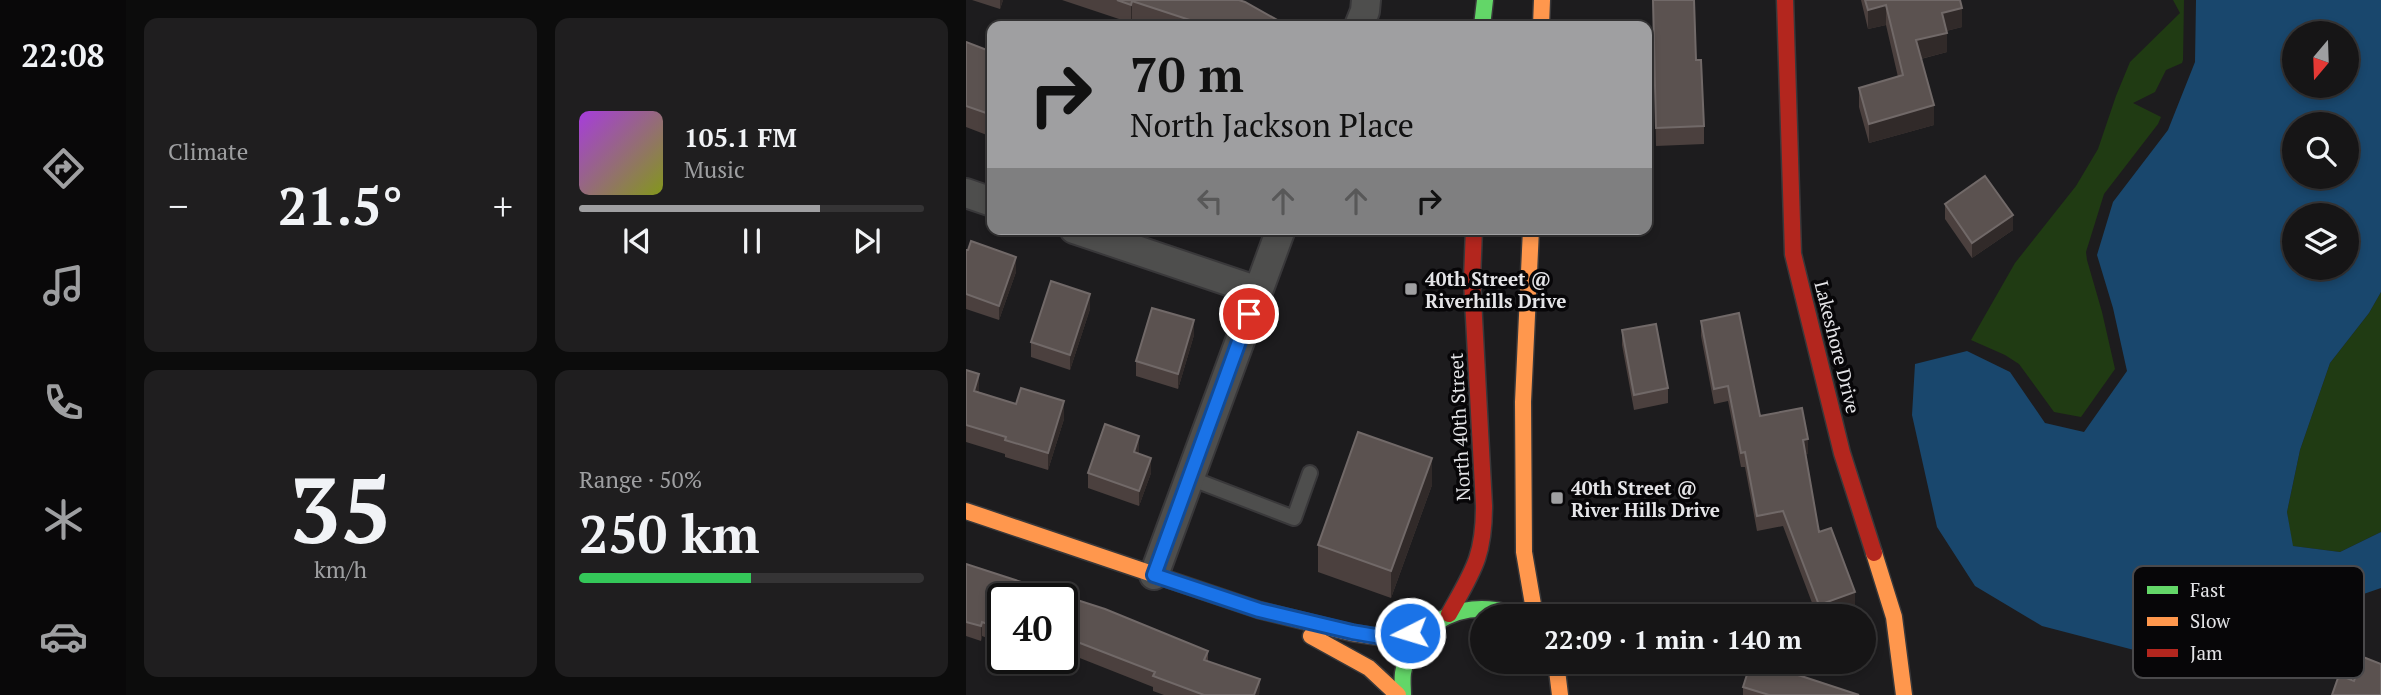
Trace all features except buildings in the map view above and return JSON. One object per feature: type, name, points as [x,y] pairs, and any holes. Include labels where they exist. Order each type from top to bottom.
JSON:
[{"type":"street","points":[[1361,21],[1366,0]]},
{"type":"street","points":[[1483,21],[1485,0]]},
{"type":"street","points":[[1541,21],[1542,0]]},
{"type":"street","name":"Lakeshore Drive","points":[[1785,0],[1793,254],[1842,453],[1894,617],[1904,695]]},
{"type":"street","points":[[966,193],[987,200]]},
{"type":"street","points":[[1092,235],[1258,291]]},
{"type":"street","points":[[1154,575],[1279,235]]},
{"type":"street","name":"North 40th Street","points":[[1449,614],[1472,573],[1483,532],[1484,506],[1472,280],[1474,235]]},
{"type":"street","points":[[1531,235],[1523,402],[1524,552],[1533,604]]},
{"type":"street","points":[[966,512],[1259,610],[1393,639],[1429,628]]},
{"type":"street","points":[[1404,695],[1404,672],[1415,642],[1449,614],[1470,609]]},
{"type":"street","points":[[1259,610],[1354,659],[1386,679],[1398,695]]},
{"type":"lane","points":[[1190,478],[1294,517],[1310,473]]},
{"type":"green space","points":[[2173,0],[2184,0],[2182,63],[2166,70],[2155,92],[2133,103],[2161,117],[2104,194],[2086,252],[2115,369],[2081,417],[2054,412],[2019,364],[1971,340],[2015,263],[2076,186],[2098,149],[2130,62],[2180,13]]},
{"type":"green space","points":[[2381,292],[2381,532],[2340,552],[2292,546],[2287,512],[2300,450],[2330,363],[2369,313]]},
{"type":"water","points":[[2196,0],[2381,0],[2381,292],[2369,313],[2330,363],[2300,450],[2287,512],[2293,546],[2340,552],[2381,532],[2381,588],[2364,594],[2364,566],[2133,566],[2133,650],[2042,626],[1975,586],[1937,527],[1912,415],[1915,364],[1967,351],[2010,372],[2045,423],[2084,432],[2127,371],[2113,308],[2097,255],[2113,202],[2168,130],[2195,62]]},
{"type":"traffic: fast","points":[[1483,21],[1485,0]]},
{"type":"traffic: fast","points":[[1403,695],[1403,673],[1414,644],[1436,623],[1470,610]]},
{"type":"traffic: slow","points":[[1541,21],[1542,0]]},
{"type":"traffic: slow","points":[[1531,235],[1523,402],[1524,552],[1533,604]]},
{"type":"traffic: slow","points":[[966,511],[1259,610],[1352,633],[1393,639],[1429,628]]},
{"type":"traffic: slow","points":[[1874,553],[1894,617],[1904,695]]},
{"type":"traffic: slow","points":[[1311,636],[1369,668],[1398,695]]},
{"type":"traffic: slow","points":[[1557,674],[1560,695]]},
{"type":"traffic: jam","points":[[1785,0],[1793,254],[1842,453],[1874,553]]},
{"type":"traffic: jam","points":[[1449,614],[1475,563],[1483,524],[1472,280],[1474,235]]},
{"type":"place","name":"40th Street @ Riverhills Drive","points":[[1411,289]]},
{"type":"place","name":"40th Street @ River Hills Drive","points":[[1557,498]]},
{"type":"route","points":[[1249,314],[1154,575],[1259,610],[1352,632],[1393,639],[1410,633]]}]
